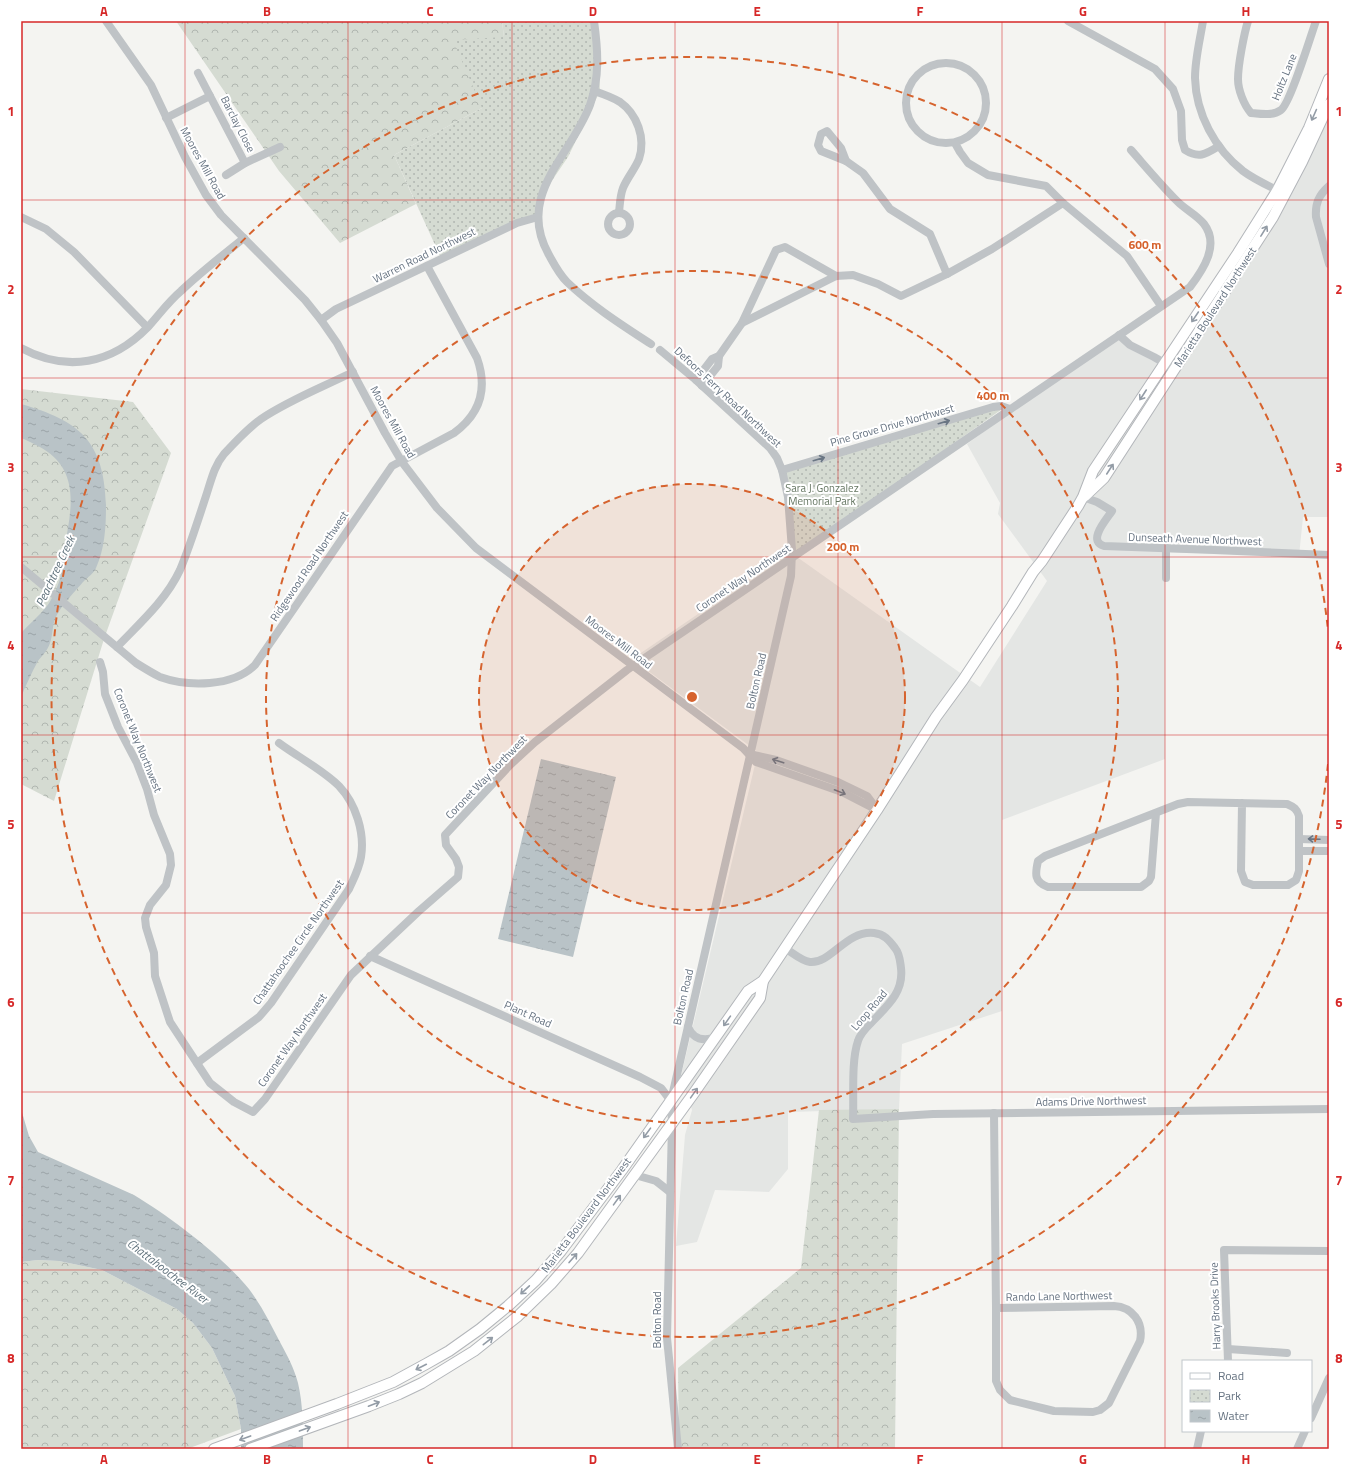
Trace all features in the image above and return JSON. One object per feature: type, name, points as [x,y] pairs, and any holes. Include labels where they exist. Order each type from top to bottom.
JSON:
[{"type":"main road","points":[[672,1124],[760,998],[764,981],[877,810],[936,717],[963,680],[1083,498],[1093,471],[1238,253],[1281,192],[1329,79]]},
{"type":"main road","name":"Marietta Boulevard Northwest","points":[[1083,498],[1104,478],[1253,249],[1281,192],[1319,127],[1329,104]]},
{"type":"main road","name":"Marietta Boulevard Northwest","points":[[214,1449],[387,1384],[426,1364],[480,1329],[508,1306],[536,1280],[561,1251],[671,1101],[748,991],[764,981]]},
{"type":"main road","name":"Marietta Boulevard Northwest","points":[[250,1449],[398,1394],[443,1371],[474,1351],[503,1329],[551,1284],[578,1253],[672,1124]]},
{"type":"street","name":"Moores Mill Road","points":[[106,21],[151,85],[185,157],[206,195],[221,215],[304,300],[321,320],[337,343],[402,462],[427,496],[456,529],[476,548],[515,578],[750,754],[758,755],[838,782],[867,796],[877,810]]},
{"type":"street","points":[[594,21],[598,57],[594,91],[583,120],[545,184],[540,200],[538,217],[540,232],[545,248],[557,270],[567,282],[605,313],[651,344]]},
{"type":"street","points":[[1068,21],[1155,68],[1173,89],[1181,112],[1182,140],[1185,150],[1192,154],[1201,155],[1219,146]]},
{"type":"street","points":[[1203,21],[1196,58],[1196,89],[1204,119],[1219,146],[1227,156],[1244,171],[1281,192]]},
{"type":"street","name":"Holtz Lane","points":[[1248,21],[1238,80],[1246,107],[1251,113],[1273,114],[1283,110],[1288,100],[1301,67],[1316,21]]},
{"type":"street","points":[[940,64],[955,64],[969,70],[980,82],[986,96],[985,111],[980,126],[969,136],[955,143],[939,143],[924,137],[913,126],[906,111],[907,95],[914,80],[925,69],[940,64]]},
{"type":"street","name":"Barclay Close","points":[[198,73],[245,163]]},
{"type":"street","points":[[594,91],[613,98],[626,107],[635,119],[640,134],[640,157],[623,188],[619,212]]},
{"type":"street","name":"Barclay Close","points":[[166,118],[210,96]]},
{"type":"street","points":[[955,143],[968,163],[988,175],[1046,186],[1063,203],[1127,256],[1161,306]]},
{"type":"street","name":"Barclay Close","points":[[226,175],[245,163],[280,147]]},
{"type":"street","name":"Coronet Way Northwest","points":[[100,662],[103,672],[105,694],[118,726],[137,763],[147,789],[154,815],[170,854],[171,865],[166,885],[150,905],[145,918],[146,927],[154,953],[156,976],[170,1022],[210,1083],[234,1102],[253,1112],[265,1099],[351,975],[419,911],[458,878],[459,866],[446,845],[445,836],[510,765],[535,742],[573,711],[633,666],[1190,287],[1206,263],[1211,246],[1209,232],[1203,223],[1178,202],[1131,150]]},
{"type":"street","points":[[846,162],[863,173],[890,210],[930,234],[948,274]]},
{"type":"street","points":[[1327,188],[1318,199],[1315,210],[1329,264]]},
{"type":"street","points":[[742,323],[836,276],[853,275],[878,284],[901,296],[948,274],[992,249],[1063,203]]},
{"type":"street","points":[[21,216],[46,229],[74,252],[147,327]]},
{"type":"street","name":"Warren Road Northwest","points":[[321,320],[336,309],[517,223],[538,217]]},
{"type":"street","points":[[21,348],[61,362],[84,362],[106,356],[123,347],[147,327],[180,291],[244,238]]},
{"type":"street","points":[[699,383],[712,359],[719,356],[742,323],[776,250],[785,247],[836,276]]},
{"type":"street","name":"Ridgewood Road Northwest","points":[[21,567],[68,604],[117,647],[147,670],[160,677],[176,681],[196,683],[224,681],[247,673],[255,665],[392,466],[454,433],[471,418],[476,409],[482,390],[482,374],[477,358],[427,266]]},
{"type":"street","points":[[1119,335],[1130,345],[1175,369]]},
{"type":"street","name":"Defoors Ferry Road Northwest","points":[[660,350],[699,383],[770,448],[777,458],[782,470],[790,510],[793,557]]},
{"type":"street","points":[[117,647],[150,613],[166,594],[175,580],[189,546],[215,470],[224,454],[249,428],[262,418],[353,372]]},
{"type":"street","name":"Pine Grove Drive Northwest","points":[[782,470],[993,407],[1001,406],[1010,409]]},
{"type":"street","name":"Dunseath Avenue Northwest","points":[[1083,498],[1096,502],[1112,511],[1096,536],[1096,541],[1100,545],[1104,546],[1329,556]]},
{"type":"street","points":[[1166,548],[1166,578]]},
{"type":"street","name":"Bolton Road","points":[[678,1449],[667,1343],[672,1124],[671,1101],[791,576],[793,557]]},
{"type":"street","name":"Chattahoochee Circle Northwest","points":[[197,1063],[259,1017],[271,1003],[350,889],[357,873],[361,856],[360,832],[353,808],[346,794],[331,779],[279,744]]},
{"type":"street","points":[[1156,813],[1151,876],[1145,884],[1140,887],[1048,887],[1041,884],[1037,879],[1036,870],[1038,861],[1046,856],[1178,804],[1188,802],[1242,803],[1287,804],[1294,807],[1298,811],[1299,816],[1299,871],[1296,880],[1288,885],[1253,885],[1245,882],[1241,871],[1242,803]]},
{"type":"street","points":[[1299,839],[1329,840]]},
{"type":"street","points":[[1299,851],[1329,851]]},
{"type":"street","name":"Loop Road","points":[[786,949],[799,958],[809,962],[819,961],[854,936],[866,932],[877,933],[886,937],[898,952],[901,972],[900,983],[896,995],[889,1005],[866,1028],[859,1038],[855,1051],[854,1119]]},
{"type":"street","name":"Plant Road","points":[[370,956],[640,1077],[662,1088],[671,1101]]},
{"type":"street","points":[[688,1027],[694,1037],[704,1040],[716,1037]]},
{"type":"street","name":"Adams Drive Northwest","points":[[854,1119],[933,1114],[1329,1109]]},
{"type":"street","name":"Rando Lane Northwest","points":[[994,1113],[996,1381],[1000,1390],[1010,1400],[1054,1411],[1093,1412],[1106,1406],[1140,1338],[1140,1327],[1136,1318],[1129,1310],[1119,1306],[996,1308]]},
{"type":"street","points":[[635,1175],[656,1181],[670,1192]]},
{"type":"street","name":"Harry Brooks Drive","points":[[1228,1360],[1224,1250],[1329,1251]]},
{"type":"street","points":[[1228,1350],[1287,1353]]},
{"type":"street","points":[[1312,1416],[1329,1378]]},
{"type":"street","points":[[1197,1449],[1201,1432]]},
{"type":"street","points":[[1297,1449],[1305,1432]]},
{"type":"shaded area","points":[[1329,72],[1329,517],[1303,517],[1299,556],[1165,552],[1165,759],[1002,820],[1002,1011],[902,1044],[899,1109],[788,1112],[788,1169],[769,1192],[715,1190],[697,1242],[676,1246],[685,1135],[692,1110],[681,1076],[758,752],[632,659],[786,554],[797,557],[980,687],[1047,581],[998,514],[1000,503],[967,444],[1116,336],[1168,368],[1310,120]]},
{"type":"green space","points":[[176,21],[502,21],[504,37],[482,108],[394,155],[416,204],[340,243],[279,171]]},
{"type":"green space","points":[[502,21],[596,21],[600,91],[568,157],[551,182],[541,201],[541,219],[519,219],[441,258],[394,155],[482,108],[453,40],[504,37]]},
{"type":"green space","points":[[21,389],[133,402],[171,453],[104,639],[54,801],[21,784]]},
{"type":"green space","name":"Sara J. Gonzalez Memorial Park","points":[[1005,407],[793,557],[782,470]]},
{"type":"green space","points":[[899,1109],[895,1449],[679,1449],[678,1368],[801,1268],[819,1110]]},
{"type":"green space","points":[[38,1260],[59,1261],[102,1270],[177,1309],[193,1323],[212,1348],[235,1396],[241,1429],[187,1449],[21,1449],[21,1262]]},
{"type":"water","points":[[21,404],[59,418],[85,437],[94,449],[100,465],[104,483],[106,505],[103,545],[96,568],[69,598],[58,613],[54,623],[49,646],[38,661],[21,697],[21,633],[47,606],[58,585],[61,576],[63,554],[69,523],[70,493],[68,479],[62,467],[52,456],[38,446],[21,438]]},
{"type":"water","points":[[541,759],[616,777],[573,957],[498,939]]},
{"type":"water","name":"Chattahoochee River","points":[[21,1109],[29,1136],[38,1152],[134,1195],[149,1204],[210,1250],[238,1276],[249,1289],[270,1323],[293,1367],[300,1391],[302,1407],[303,1449],[241,1449],[241,1429],[235,1396],[212,1348],[193,1323],[177,1309],[102,1270],[59,1261],[38,1260],[21,1262]]},
{"type":"water label","name":"Peachtree Creek","points":[[55,571]]}]
